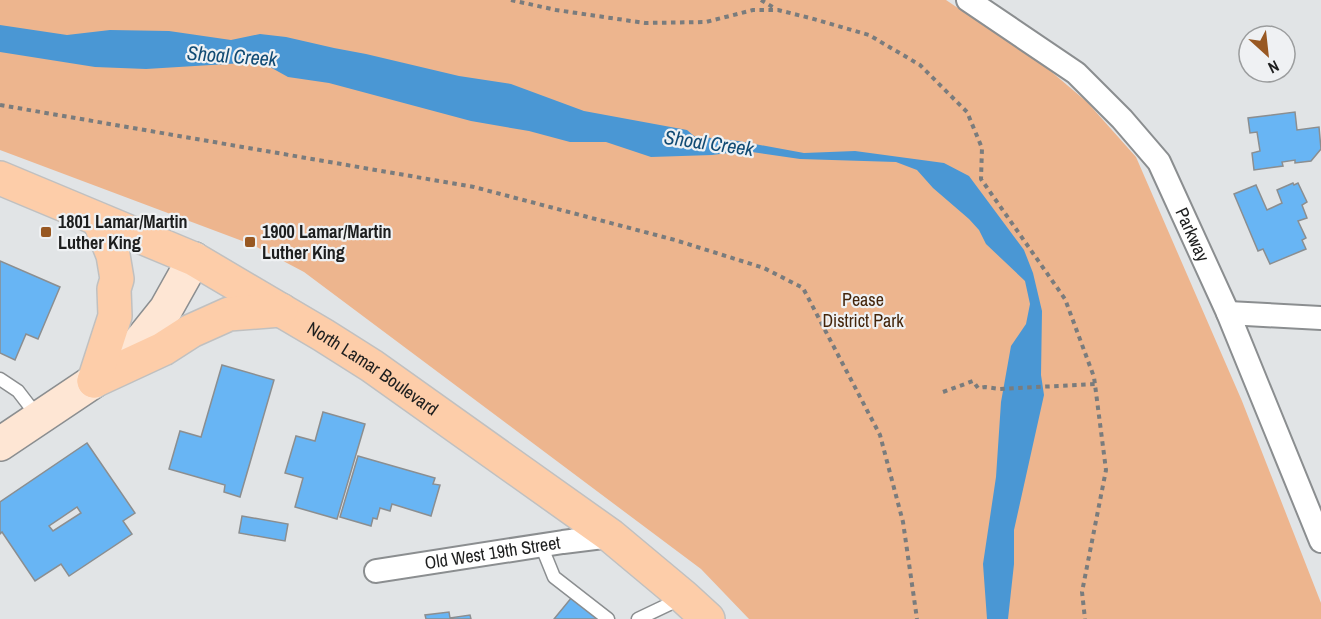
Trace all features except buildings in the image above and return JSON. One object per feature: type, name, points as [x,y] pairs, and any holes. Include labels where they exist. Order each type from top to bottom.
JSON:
[{"type":"main road","name":"North Lamar Boulevard","points":[[0,178],[194,259],[372,366],[611,536],[708,619]]},
{"type":"main road","points":[[94,381],[115,316],[114,289],[117,279],[112,255],[99,220]]},
{"type":"main road","points":[[0,444],[94,381],[134,349],[166,309],[194,259]]},
{"type":"main road","points":[[94,381],[164,349],[191,331],[229,314],[281,310]]},
{"type":"street","name":"Parkway","points":[[968,0],[1076,73],[1122,118],[1159,162],[1228,314],[1321,541]]},
{"type":"street","points":[[1228,314],[1321,318]]},
{"type":"street","name":"Old West 19th Street","points":[[376,571],[611,536]]},
{"type":"lane","points":[[0,379],[18,392],[39,418]]},
{"type":"lane","points":[[541,545],[554,577],[608,619]]},
{"type":"lane","points":[[638,619],[684,597]]},
{"type":"path","points":[[511,0],[556,10],[645,23],[706,22],[753,10],[778,10]]},
{"type":"path","points":[[761,0],[778,10],[869,35],[920,65],[967,112],[982,148],[981,179],[1065,298],[1094,377],[1106,470],[1082,592],[1085,619]]},
{"type":"path","points":[[0,105],[474,187],[675,240],[764,268],[803,288],[880,435],[903,522],[917,619]]},
{"type":"path","points":[[943,392],[973,381],[978,388],[1000,389],[1095,384]]},
{"type":"green space","name":"Pease District Park","points":[[0,0],[946,0],[1047,68],[1087,102],[1136,157],[1242,401],[1321,603],[1321,619],[749,619],[701,569],[304,272],[253,245],[0,150]]},
{"type":"water","name":"Shoal Creek","points":[[0,25],[67,35],[110,30],[169,31],[231,40],[260,34],[286,37],[459,76],[511,84],[584,111],[687,130],[694,136],[804,153],[855,151],[944,163],[969,176],[1024,250],[1033,273],[1042,311],[1041,375],[1044,395],[1014,530],[1014,564],[1008,619],[987,619],[983,564],[996,477],[1001,402],[1011,346],[1026,324],[1030,304],[1025,281],[986,244],[979,230],[969,219],[933,188],[917,170],[896,162],[800,159],[745,151],[712,155],[651,157],[606,142],[570,142],[529,131],[471,121],[329,83],[288,77],[261,62],[146,69],[95,67],[0,52]]},
{"type":"place","name":"1801 Lamar/Martin Luther King","points":[[46,232]]},
{"type":"place","name":"1900 Lamar/Martin Luther King","points":[[250,242]]}]
